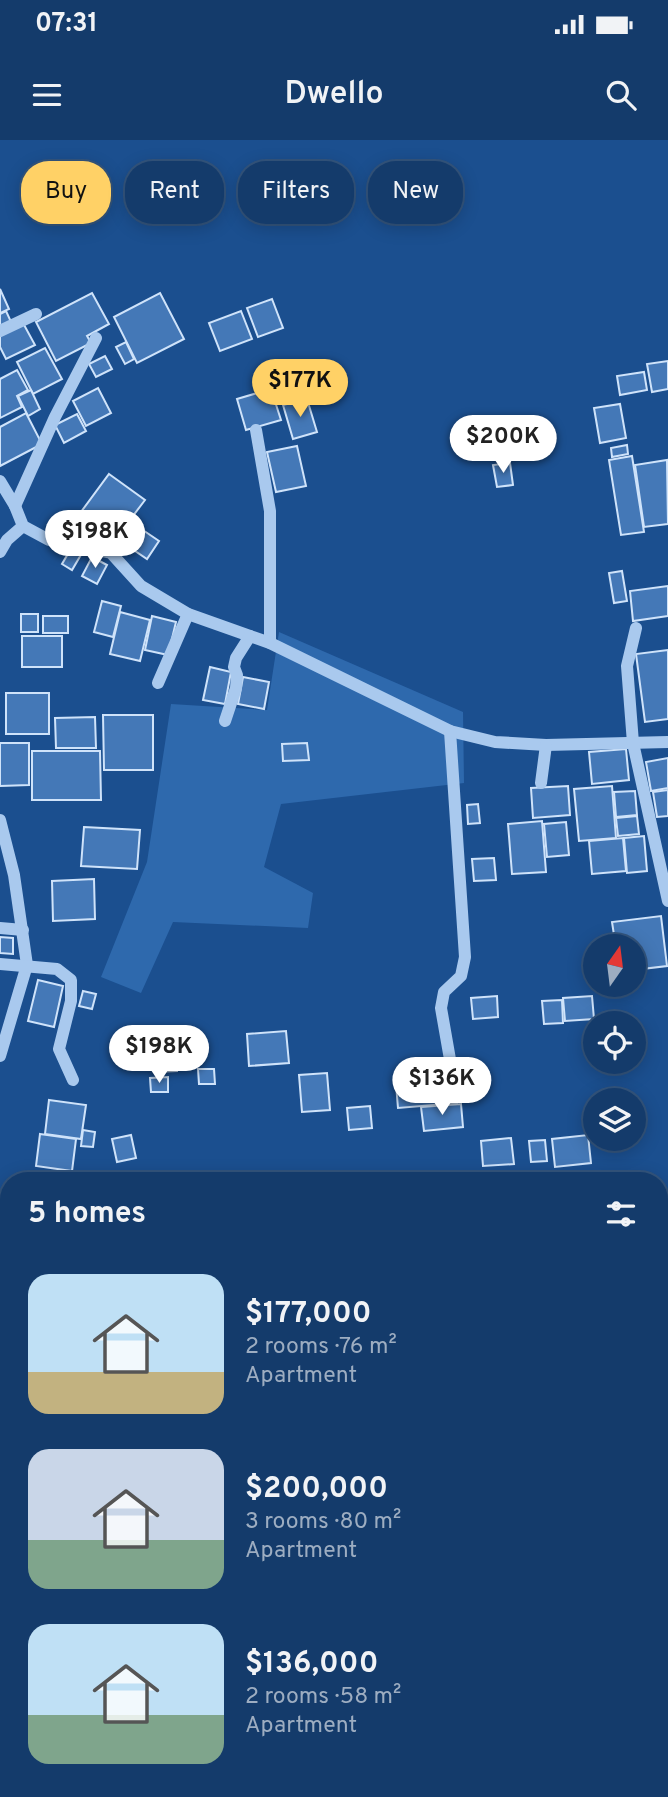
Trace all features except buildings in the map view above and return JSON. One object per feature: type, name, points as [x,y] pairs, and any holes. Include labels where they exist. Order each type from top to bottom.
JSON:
[{"type":"street","points":[[0,331],[36,314]]},
{"type":"street","points":[[15,506],[55,417],[96,338]]},
{"type":"street","points":[[256,430],[270,511],[270,643]]},
{"type":"street","points":[[2,487],[15,506],[23,526],[49,540],[111,553],[141,586],[188,614],[270,643],[450,731],[495,741],[546,745],[668,742]]},
{"type":"street","points":[[0,552],[6,540],[23,526]]},
{"type":"street","points":[[158,683],[188,614]]},
{"type":"street","points":[[636,628],[627,666],[633,743],[668,901]]},
{"type":"street","points":[[225,721],[236,688],[236,658],[250,636]]},
{"type":"street","points":[[450,731],[465,957],[461,975],[444,992],[442,1008],[451,1065]]},
{"type":"street","points":[[541,783],[546,745]]},
{"type":"street","points":[[0,820],[3,839],[15,875],[27,965],[0,1056]]},
{"type":"street","points":[[0,928],[23,930]]},
{"type":"street","points":[[0,964],[57,969],[71,980],[71,1001],[59,1049],[73,1080]]},
{"type":"shaded area","points":[[279,632],[463,712],[464,783],[281,804],[264,867],[313,893],[308,928],[173,922],[141,993],[101,977],[147,862],[171,704],[267,710]]}]
